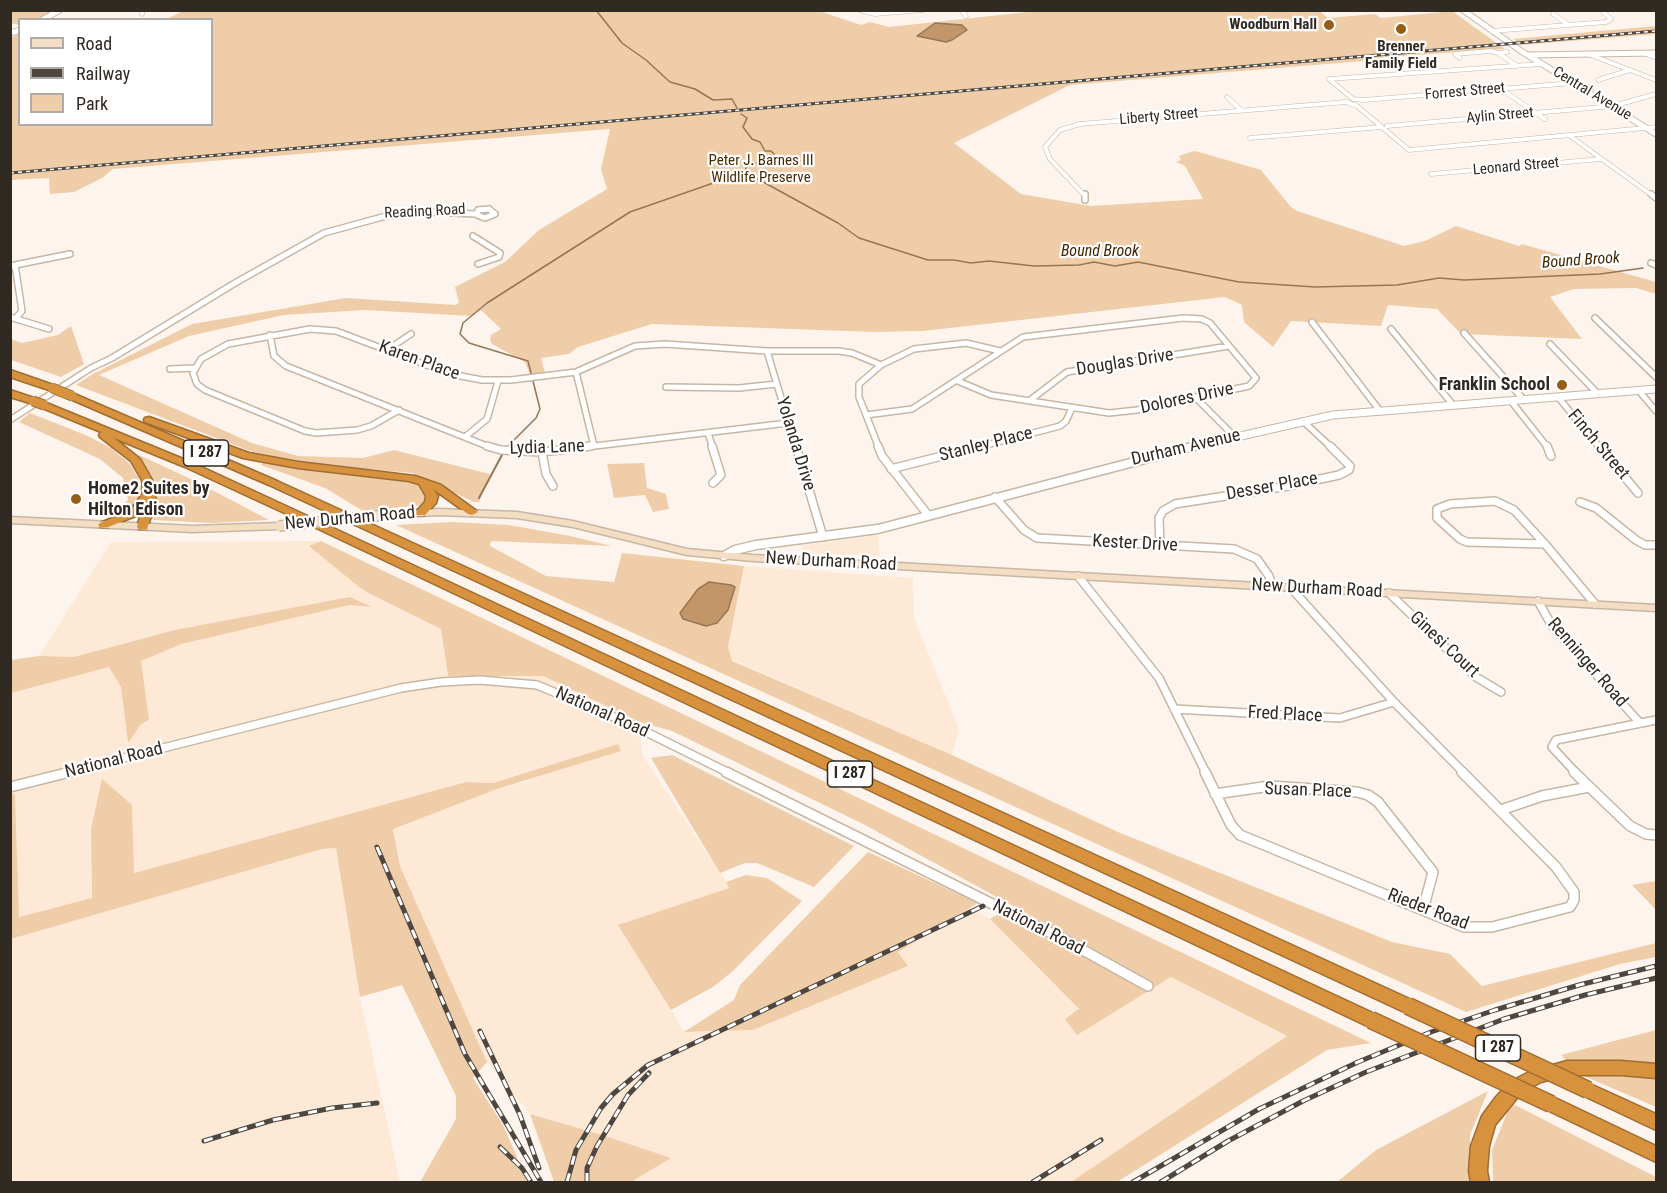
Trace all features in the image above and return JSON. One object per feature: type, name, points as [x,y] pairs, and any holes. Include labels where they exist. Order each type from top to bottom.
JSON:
[{"type":"highway","name":"I 287","points":[[10,373],[76,398],[273,483],[1656,1122]]},
{"type":"highway","name":"I 287","points":[[10,393],[86,422],[297,515],[1656,1154]]},
{"type":"highway","points":[[76,398],[93,399],[247,456],[298,465],[388,474],[437,487],[472,512]]},
{"type":"highway","points":[[86,422],[135,459],[144,472],[150,491],[150,500],[143,527]]},
{"type":"highway","points":[[421,513],[430,503],[432,496],[423,483]]},
{"type":"highway","points":[[104,525],[134,513],[150,491]]},
{"type":"highway","points":[[1480,1182],[1478,1171],[1480,1146],[1488,1121],[1516,1087],[1537,1076],[1567,1068],[1621,1068],[1656,1071]]},
{"type":"main road","name":"New Durham Road","points":[[10,520],[212,530],[386,515],[472,512],[535,517],[594,529],[658,546],[724,556],[1656,608]]},
{"type":"street","points":[[46,18],[60,10]]},
{"type":"street","points":[[859,10],[867,14],[922,10]]},
{"type":"street","points":[[866,10],[888,13]]},
{"type":"street","points":[[961,10],[966,16]]},
{"type":"street","name":"Central Avenue","points":[[1463,10],[1541,64],[1656,134]]},
{"type":"street","points":[[1492,31],[1606,22],[1611,19],[1601,10]]},
{"type":"street","points":[[1553,14],[1569,25]]},
{"type":"street","points":[[1460,58],[1455,54],[1491,51],[1517,66],[1541,64]]},
{"type":"street","points":[[1498,53],[1507,52]]},
{"type":"street","points":[[1644,53],[1656,58]]},
{"type":"street","points":[[1528,55],[1656,53]]},
{"type":"street","points":[[1588,54],[1656,80]]},
{"type":"street","name":"Forrest Street","points":[[1517,66],[1329,79],[1356,100],[1573,83]]},
{"type":"street","points":[[1598,80],[1630,70]]},
{"type":"street","points":[[1501,89],[1545,119]]},
{"type":"street","name":"Aylin Street","points":[[1250,138],[1612,106],[1656,94]]},
{"type":"street","points":[[1227,96],[1241,110]]},
{"type":"street","name":"Liberty Street","points":[[1084,200],[1085,194],[1050,159],[1046,152],[1045,147],[1048,142],[1060,130],[1088,123],[1350,103],[1384,126]]},
{"type":"street","points":[[1384,126],[1409,150],[1656,127]]},
{"type":"street","points":[[1570,136],[1656,198]]},
{"type":"street","name":"Leonard Street","points":[[1431,174],[1601,159]]},
{"type":"street","name":"Reading Road","points":[[306,239],[341,227],[386,216],[427,212],[478,212]]},
{"type":"street","points":[[474,236],[500,253],[499,256],[478,264]]},
{"type":"street","points":[[91,368],[96,361],[306,239]]},
{"type":"street","points":[[10,420],[91,368],[112,358],[306,239]]},
{"type":"street","points":[[13,317],[22,310],[13,266],[70,254]]},
{"type":"street","points":[[13,317],[49,329]]},
{"type":"street","name":"Dolores Drive","points":[[867,415],[912,409],[1023,337],[1183,318],[1207,321],[1256,378],[1249,386],[1121,412],[1098,412],[991,395],[957,381]]},
{"type":"street","points":[[1595,318],[1656,377]]},
{"type":"street","points":[[1312,322],[1380,411]]},
{"type":"street","name":"Karen Place","points":[[195,368],[201,359],[221,347],[270,335],[310,329],[329,330],[458,376],[498,381],[576,372],[608,355],[645,345],[686,345],[767,351],[839,351],[852,353],[881,365]]},
{"type":"street","points":[[1391,329],[1453,405]]},
{"type":"street","points":[[1464,333],[1524,400]]},
{"type":"street","points":[[387,350],[411,334]]},
{"type":"street","name":"Lydia Lane","points":[[270,335],[274,356],[279,361],[501,450],[542,452],[788,423]]},
{"type":"street","points":[[928,515],[882,456],[858,391],[859,384],[881,365],[914,349],[966,343],[1000,351]]},
{"type":"street","points":[[1550,344],[1598,394]]},
{"type":"street","name":"Douglas Drive","points":[[1029,401],[1067,372],[1229,346]]},
{"type":"street","name":"Yolanda Drive","points":[[767,351],[823,537]]},
{"type":"street","points":[[170,369],[195,368],[194,377],[200,387],[304,431],[332,434],[357,430],[371,426],[399,410]]},
{"type":"street","points":[[576,372],[594,446]]},
{"type":"street","points":[[465,437],[487,419],[498,381]]},
{"type":"street","points":[[666,387],[739,388],[777,384]]},
{"type":"street","name":"Durham Avenue","points":[[724,556],[756,544],[867,531],[1147,457],[1337,414],[1656,389]]},
{"type":"street","points":[[1639,391],[1656,411]]},
{"type":"street","points":[[1195,397],[1235,437]]},
{"type":"street","name":"Finch Street","points":[[1558,397],[1638,493]]},
{"type":"street","points":[[1511,401],[1549,450],[1551,456]]},
{"type":"street","name":"Stanley Place","points":[[891,469],[1060,426],[1066,421],[1072,408]]},
{"type":"street","name":"Desser Place","points":[[1160,545],[1159,518],[1170,506],[1288,486],[1339,475],[1348,470],[1350,466],[1346,461],[1304,422]]},
{"type":"street","points":[[708,433],[721,475],[713,483]]},
{"type":"street","points":[[542,452],[546,474],[553,486]]},
{"type":"street","name":"Kester Drive","points":[[995,497],[1024,530],[1037,538],[1234,549],[1257,559],[1269,576],[1272,586]]},
{"type":"street","points":[[1545,544],[1467,542],[1437,518],[1437,509],[1450,504],[1499,502],[1514,510],[1545,544],[1595,604]]},
{"type":"street","points":[[1580,502],[1596,508],[1636,540],[1656,545]]},
{"type":"street","name":"Rieder Road","points":[[1078,576],[1160,678],[1215,794],[1231,825],[1240,835],[1464,927],[1478,929],[1532,918],[1570,907],[1574,900],[1571,885],[1501,810],[1394,702],[1290,587]]},
{"type":"street","name":"Ginesi Court","points":[[1389,593],[1476,677],[1501,692]]},
{"type":"street","name":"Renninger Road","points":[[1538,601],[1552,626],[1640,723]]},
{"type":"street","name":"National Road","points":[[10,787],[401,688],[441,682],[480,680],[537,685],[636,727],[1065,940],[1148,986]]},
{"type":"street","name":"Fred Place","points":[[1174,709],[1340,718],[1394,702]]},
{"type":"street","points":[[1656,720],[1556,740],[1552,747],[1588,787],[1630,826],[1646,834],[1656,835]]},
{"type":"street","name":"Susan Place","points":[[1215,794],[1270,786],[1357,792],[1368,795],[1378,802],[1433,872],[1423,910]]},
{"type":"street","points":[[1501,810],[1542,796],[1588,787]]},
{"type":"shaded area","points":[[935,23],[962,25],[967,30],[946,42],[917,36]]},
{"type":"shaded area","points":[[878,535],[880,556],[802,553],[803,545]]},
{"type":"shaded area","points":[[321,541],[310,546],[370,594],[441,629],[448,676],[543,676],[640,722],[642,754],[730,888],[654,981],[684,1032],[753,1030],[908,966],[898,952],[970,908],[990,919],[1079,1010],[1077,1034],[1171,977],[1287,1037],[1071,1182],[631,1182],[671,1158],[530,1114],[487,1062],[400,866],[393,828],[497,789],[526,782],[618,744],[493,783],[466,782],[133,873],[132,805],[91,829],[92,898],[18,917],[15,795],[11,794],[11,675],[39,656],[111,542]]},
{"type":"shaded area","points":[[744,566],[913,578],[914,618],[959,729],[952,755],[732,660],[728,647]]},
{"type":"shaded area","points":[[709,582],[735,587],[728,610],[717,623],[706,626],[683,619],[680,613],[698,589]]},
{"type":"shaded area","points":[[336,848],[360,997],[400,1182],[11,1182],[11,939],[322,849]]},
{"type":"green space","name":"Peter J. Barnes III Wildlife Preserve","points":[[816,10],[861,25],[870,22],[889,27],[1046,10],[1318,10],[1328,18],[1375,14],[1381,18],[1452,11],[1505,49],[1384,57],[1375,60],[1070,85],[954,143],[1021,194],[1091,206],[1203,199],[1185,166],[1176,162],[1181,160],[1179,156],[1194,151],[1199,152],[1261,170],[1291,207],[1297,211],[1404,246],[1425,241],[1456,226],[1519,246],[1522,244],[1656,282],[1656,294],[1636,288],[1574,289],[1550,297],[1582,339],[1461,334],[1437,309],[1388,305],[1381,326],[1291,321],[1273,347],[1244,322],[1242,305],[1225,297],[923,331],[873,332],[652,324],[578,347],[569,354],[541,358],[545,372],[530,375],[525,362],[492,344],[491,335],[501,329],[481,310],[471,316],[365,310],[284,315],[189,336],[99,375],[252,443],[298,456],[363,458],[394,450],[490,474],[479,502],[474,502],[412,473],[300,463],[253,452],[76,385],[91,375],[192,324],[346,298],[456,305],[459,302],[455,287],[505,262],[539,230],[607,189],[601,169],[610,129],[113,169],[102,178],[74,192],[50,194],[49,178],[11,180],[11,37],[18,34],[18,126],[213,126],[213,18],[169,18],[183,11]]},
{"type":"green space","points":[[10,11],[58,11],[43,18],[18,18],[18,25],[11,23]]},
{"type":"green space","points":[[1656,26],[1656,34],[1521,45],[1513,39]]},
{"type":"green space","points":[[71,326],[84,364],[61,377],[11,360],[11,339],[22,343],[58,335]]},
{"type":"green space","points":[[30,413],[88,436],[111,448],[129,463],[138,477],[143,494],[134,507],[120,515],[111,516],[128,500],[123,478],[100,459],[19,422]]},
{"type":"green space","points":[[139,455],[269,520],[212,523],[154,520],[150,517],[157,501],[158,487]]},
{"type":"green space","points":[[263,463],[399,478],[420,485],[425,497],[423,505],[363,511],[325,488],[261,465]]},
{"type":"green space","points":[[644,463],[647,488],[666,494],[669,509],[653,512],[645,495],[614,498],[607,464]]},
{"type":"green space","points":[[452,522],[509,525],[612,546],[491,541],[490,546],[546,576],[614,582],[622,553],[744,566],[728,647],[732,661],[952,755],[1118,832],[1392,942],[1450,954],[1482,986],[1656,943],[1656,957],[1620,964],[1466,1012],[396,525]]},
{"type":"green space","points":[[321,541],[1371,1043],[1327,1050],[1117,1182],[1071,1182],[1287,1036],[1171,977],[1077,1035],[1065,1019],[1079,1009],[990,919],[1000,913],[1147,979],[865,825],[672,731],[640,722],[543,676],[448,676],[441,629],[358,586],[309,546]]},
{"type":"green space","points":[[350,597],[372,607],[349,605],[181,644],[141,661],[149,720],[141,724],[128,743],[121,687],[109,667],[11,693],[11,660],[39,656],[74,657],[175,630]]},
{"type":"green space","points":[[618,744],[621,751],[497,789],[393,829],[400,866],[487,1062],[473,1078],[503,1125],[528,1182],[420,1182],[456,1119],[456,1096],[402,985],[360,997],[336,848],[322,849],[11,939],[11,794],[15,794],[19,917],[92,898],[91,829],[102,779],[132,805],[134,873],[466,782],[493,783]]},
{"type":"green space","points":[[672,755],[854,846],[814,887],[757,863],[745,863],[720,873],[651,758]]},
{"type":"green space","points":[[868,852],[978,903],[898,952],[908,966],[753,1030],[684,1032],[734,1000],[740,985]]},
{"type":"green space","points":[[746,875],[767,878],[802,901],[733,971],[713,987],[671,1010],[618,925],[729,888],[726,882]]},
{"type":"green space","points":[[1656,881],[1656,910],[1632,885]]},
{"type":"green space","points":[[1656,1030],[1656,1066],[1627,1060],[1567,1061],[1561,1055]]},
{"type":"green space","points":[[1622,1075],[1656,1078],[1656,1107],[1584,1076]]},
{"type":"green space","points":[[1488,1091],[1470,1135],[1470,1182],[1337,1182],[1376,1150]]},
{"type":"green space","points":[[1511,1103],[1656,1177],[1656,1182],[1493,1182],[1492,1150]]},
{"type":"green space","points":[[530,1114],[671,1158],[631,1182],[554,1182]]},
{"type":"waterway","name":"Bound Brook","points":[[596,10],[622,43],[646,60],[670,82],[695,89],[713,100],[732,99],[737,108]]},
{"type":"waterway","name":"Bound Brook","points":[[741,114],[747,118],[743,127],[752,139],[760,142],[765,151],[771,151],[775,155],[772,160],[747,165],[745,172]]},
{"type":"waterway","points":[[506,448],[536,418],[540,409],[528,361],[469,343],[460,334],[463,323],[487,303],[630,212],[745,172]]},
{"type":"waterway","name":"Bound Brook","points":[[745,172],[838,223],[859,238],[928,260],[954,260],[971,263],[989,261],[1034,266],[1079,265],[1094,262],[1115,266],[1138,262],[1239,282],[1315,287],[1397,285],[1439,278],[1464,280],[1600,274],[1643,268]]},
{"type":"waterway","points":[[479,498],[503,453]]},
{"type":"railway","points":[[10,173],[1656,31]]},
{"type":"railway","points":[[377,847],[465,1054],[541,1182]]},
{"type":"railway","points":[[567,1182],[576,1150],[601,1108],[613,1094],[648,1065],[983,906]]},
{"type":"railway","points":[[1133,1182],[1259,1109],[1358,1062],[1431,1032],[1495,1010],[1579,985],[1656,966]]},
{"type":"railway","points":[[1161,1182],[1228,1141],[1303,1101],[1366,1072],[1504,1019],[1585,995],[1656,978]]},
{"type":"railway","points":[[480,1031],[520,1115],[539,1168]]},
{"type":"railway","points":[[587,1182],[587,1168],[597,1146],[628,1095],[649,1073]]},
{"type":"railway","points":[[204,1141],[273,1120],[332,1108],[377,1103]]},
{"type":"railway","points":[[1033,1182],[1101,1140]]},
{"type":"railway","points":[[500,1147],[522,1168],[531,1182]]},
{"type":"place","name":"Woodburn Hall","points":[[1329,25]]},
{"type":"place","name":"Brenner Family Field","points":[[1401,29]]},
{"type":"place","name":"Franklin School","points":[[1562,385]]},
{"type":"place","name":"Home2 Suites by Hilton Edison","points":[[76,499]]}]
